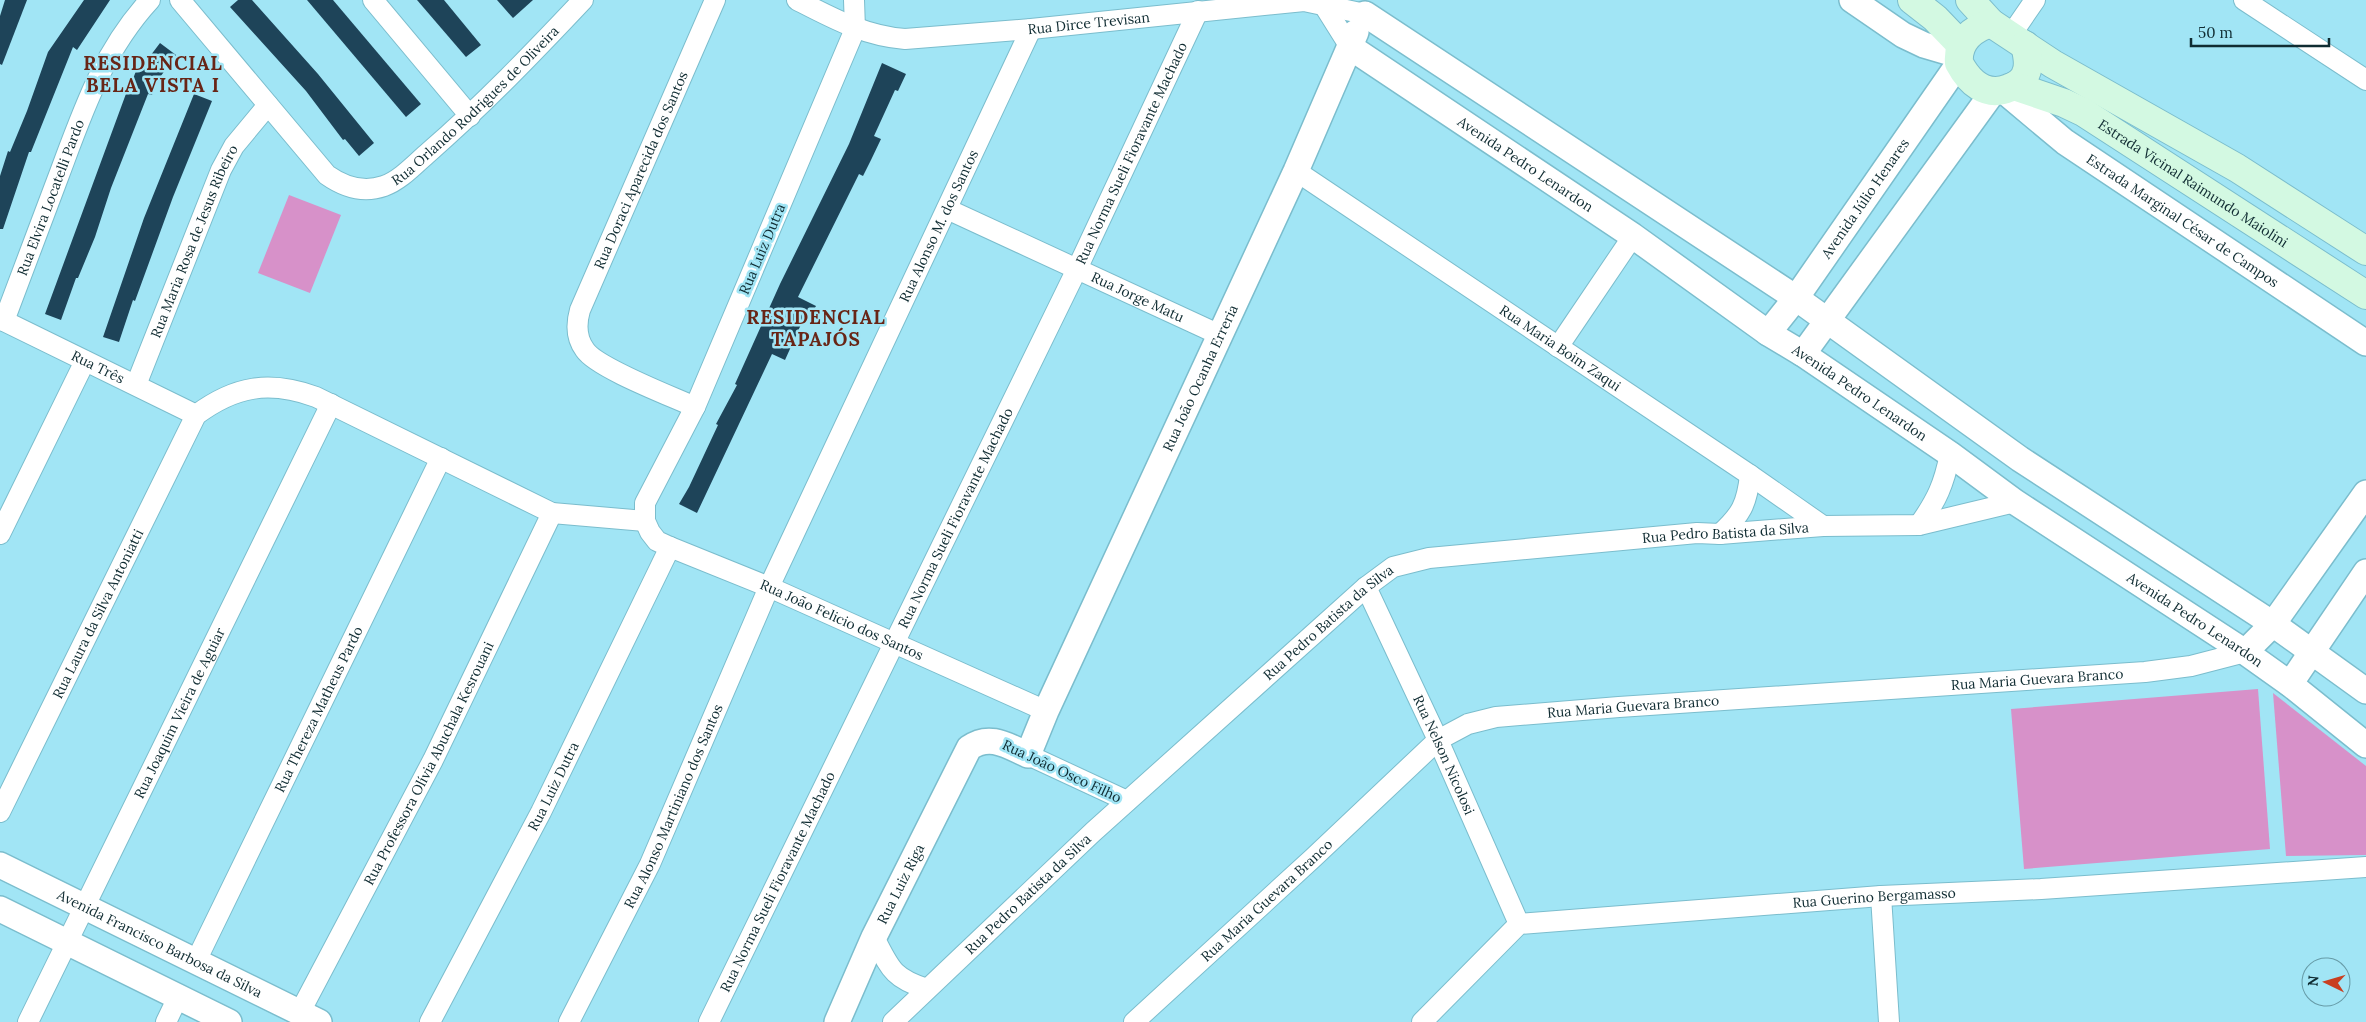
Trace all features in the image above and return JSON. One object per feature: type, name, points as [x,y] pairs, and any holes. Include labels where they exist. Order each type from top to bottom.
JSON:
[{"type":"main road","points":[[1912,0],[1934,18],[1960,54],[1972,83],[2004,89],[2026,73],[2028,60],[2009,35],[1978,28],[1960,54]]},
{"type":"main road","name":"Estrada Vicinal Raimundo Maiolini","points":[[1970,0],[2009,35],[2053,64],[2237,168],[2366,251]]},
{"type":"main road","name":"Estrada Vicinal Raimundo Maiolini","points":[[2004,89],[2064,103],[2083,112],[2366,295]]},
{"type":"street","name":"Rua Elvira Locatelli Pardo","points":[[2,320],[87,102],[107,59],[133,18],[150,0]]},
{"type":"street","points":[[180,0],[268,105]]},
{"type":"street","points":[[374,0],[470,116]]},
{"type":"street","name":"Rua Doraci Aparecida dos Santos","points":[[695,406],[599,364],[588,355],[581,344],[577,323],[580,310],[716,0]]},
{"type":"street","name":"Rua Dirce Trevisan","points":[[797,0],[855,29],[886,37],[905,39],[1031,30],[1304,1],[1367,7]]},
{"type":"street","name":"Rua Luiz Dutra","points":[[645,521],[646,502],[695,406],[855,29],[854,0]]},
{"type":"street","points":[[1852,0],[1903,35],[1924,45],[1960,54]]},
{"type":"street","points":[[2009,35],[2034,0]]},
{"type":"street","points":[[2244,0],[2366,80]]},
{"type":"street","name":"Rua Orlando Rodrigues de Oliveira","points":[[268,105],[327,175],[340,183],[355,188],[375,188],[395,182],[470,116],[578,2]]},
{"type":"street","points":[[1323,4],[1350,47]]},
{"type":"street","points":[[1367,7],[1828,320],[2020,459],[2273,624],[2366,691]]},
{"type":"street","name":"Rua João Ocanha Erreria","points":[[1028,755],[1046,711],[1296,171],[1367,7]]},
{"type":"street","name":"Rua Norma Sueli Fioravante Machado","points":[[709,1022],[1077,269],[1198,11]]},
{"type":"street","name":"Rua Alonso M. dos Santos","points":[[769,587],[1031,30]]},
{"type":"street","name":"Avenida Pedro Lenardon","points":[[1350,47],[1633,236],[1768,332],[1950,454],[2015,502],[2245,652],[2290,684],[2366,745]]},
{"type":"street","name":"Avenida Júlio Henares","points":[[1768,332],[1796,298],[1960,54]]},
{"type":"street","points":[[1803,354],[2004,89]]},
{"type":"street","name":"Estrada Marginal César de Campos","points":[[2004,89],[2065,142],[2366,344]]},
{"type":"street","name":"Rua Maria Rosa de Jesus Ribeiro","points":[[136,385],[222,170],[234,146],[268,105]]},
{"type":"street","name":"Rua Maria Boim Zaqui","points":[[1296,171],[1750,475],[1823,526]]},
{"type":"street","name":"Rua Jorge Matu","points":[[947,209],[1220,334]]},
{"type":"street","points":[[1558,347],[1633,236]]},
{"type":"street","name":"Rua Três","points":[[2,320],[196,415]]},
{"type":"street","points":[[0,534],[85,361]]},
{"type":"street","points":[[196,415],[227,395],[262,387],[298,390],[331,404],[552,513],[645,521]]},
{"type":"street","name":"Rua Joaquim Vieira de Aguiar","points":[[28,1022],[331,404]]},
{"type":"street","name":"Rua Laura da Silva Antoniatti","points":[[0,812],[196,415]]},
{"type":"street","points":[[1919,525],[1938,498],[1946,479],[1950,454]]},
{"type":"street","name":"Rua Thereza Matheus Pardo","points":[[196,961],[441,458]]},
{"type":"street","points":[[1720,534],[1736,520],[1744,506],[1750,475]]},
{"type":"street","points":[[2245,652],[2273,624],[2366,493]]},
{"type":"street","name":"Rua Pedro Batista da Silva","points":[[893,1022],[1127,801],[1366,587],[1393,567],[1429,558],[1697,533],[1720,534],[1823,526],[1919,525],[2015,502]]},
{"type":"street","name":"Rua Professora Olívia Abuchala Kesrouani","points":[[310,1017],[552,513]]},
{"type":"street","name":"Rua João Felicio dos Santos","points":[[645,521],[657,541],[769,587],[1046,711]]},
{"type":"street","name":"Rua Luiz Dutra","points":[[430,1022],[541,812],[670,547]]},
{"type":"street","points":[[2290,684],[2366,572]]},
{"type":"street","name":"Rua Alonso Martiniano dos Santos","points":[[569,1022],[650,864],[769,587]]},
{"type":"street","name":"Rua Nelson Nicolosi","points":[[1366,587],[1438,740],[1519,924]]},
{"type":"street","name":"Rua Maria Guevara Branco","points":[[1134,1022],[1313,858],[1438,740],[1468,724],[1496,717],[2145,672],[2191,666],[2245,652]]},
{"type":"street","name":"Rua João Osco Filho","points":[[969,748],[977,742],[996,740],[1127,801]]},
{"type":"street","name":"Rua Luiz Riga","points":[[837,1022],[874,937],[969,748]]},
{"type":"street","name":"Avenida Francisco Barbosa da Silva","points":[[0,865],[310,1017]]},
{"type":"street","name":"Rua Guerino Bergamasso","points":[[1519,924],[1881,896],[2041,889],[2366,867]]},
{"type":"street","points":[[1881,896],[1889,1022]]},
{"type":"street","points":[[0,908],[179,995],[229,1022]]},
{"type":"street","points":[[1422,1022],[1519,924]]},
{"type":"street","points":[[874,937],[889,967],[897,976],[909,983],[927,988]]},
{"type":"street","points":[[166,1022],[179,995]]},
{"type":"shaded area","points":[[289,195],[341,215],[310,293],[258,273]]},
{"type":"shaded area","points":[[2258,689],[2270,849],[2024,869],[2011,709]]},
{"type":"shaded area","points":[[2273,693],[2366,766],[2366,855],[2286,856]]},
{"type":"building","points":[[5,0],[27,0],[2,65],[0,64],[0,16]]},
{"type":"building","points":[[84,0],[110,0],[77,50],[73,47],[31,152],[29,152],[3,229],[0,229],[0,176],[8,151],[10,152],[27,111],[48,52]]},
{"type":"building","points":[[238,0],[252,0],[318,74],[374,143],[359,156],[345,139],[343,140],[306,91],[230,7]]},
{"type":"building","points":[[307,0],[333,0],[421,104],[406,117]]},
{"type":"building","points":[[417,0],[444,0],[481,45],[466,57]]},
{"type":"building","points":[[497,0],[533,0],[513,18]]},
{"type":"building","points":[[160,43],[176,55],[158,80],[152,95],[148,94],[111,188],[95,237],[78,278],[76,278],[61,320],[45,314],[127,91],[136,71],[138,72]]},
{"type":"building","points":[[882,63],[906,74],[898,91],[895,90],[874,136],[881,139],[871,160],[863,176],[859,174],[798,297],[816,306],[807,322],[803,320],[785,360],[772,354],[697,513],[679,504],[718,425],[716,424],[737,385],[735,384],[780,284],[849,144]]},
{"type":"building","points":[[194,94],[212,101],[173,197],[135,301],[133,300],[119,342],[103,337],[144,218]]},
{"type":"district","name":"RESIDENCIAL BELA VISTA I","points":[[153,74]]},
{"type":"district","name":"RESIDENCIAL TAPAJÓS","points":[[816,328]]}]
